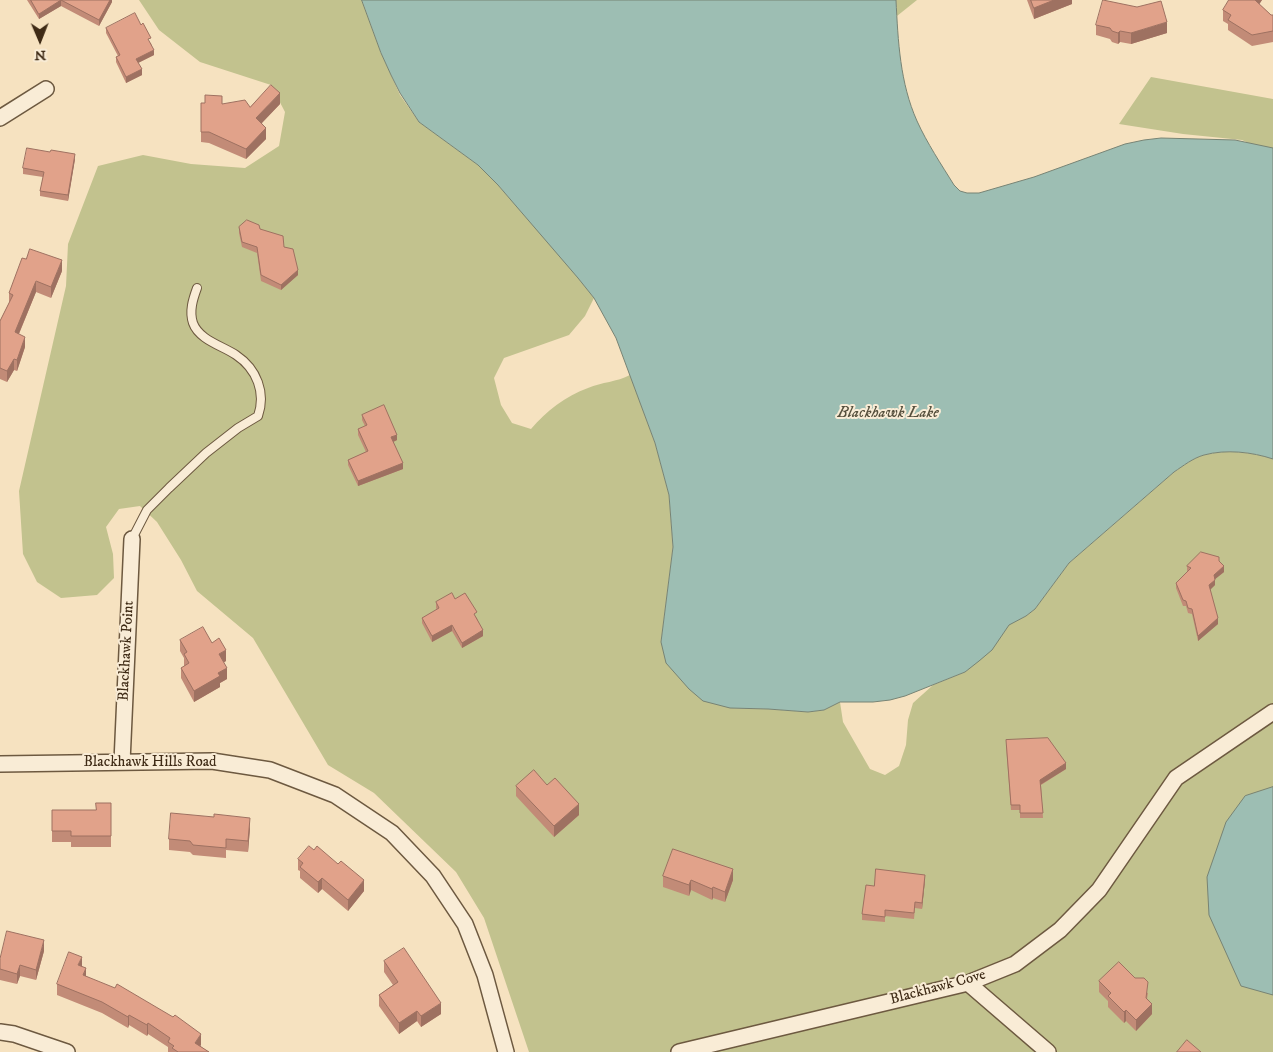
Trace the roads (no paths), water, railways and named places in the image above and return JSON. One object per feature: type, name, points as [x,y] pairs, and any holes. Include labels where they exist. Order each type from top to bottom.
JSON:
[{"type":"street","points":[[0,118],[46,89]]},
{"type":"street","name":"Blackhawk Point","points":[[122,762],[132,539]]},
{"type":"street","name":"Blackhawk Cove","points":[[679,1052],[968,983],[1015,964],[1060,930],[1098,890],[1176,778],[1273,712]]},
{"type":"street","name":"Blackhawk Hills Road","points":[[0,764],[212,761],[270,770],[334,795],[392,833],[433,876],[465,924],[485,975],[506,1052]]},
{"type":"street","points":[[968,983],[1048,1052]]},
{"type":"street","points":[[0,1032],[14,1034],[66,1052]]},
{"type":"lane","points":[[132,539],[147,510],[206,454],[238,428],[258,416],[261,406],[261,392],[255,373],[237,355],[220,347],[199,332],[193,322],[191,306],[197,288]]},
{"type":"water","name":"Blackhawk Lake","points":[[362,0],[896,0],[903,77],[911,107],[925,137],[954,185],[960,191],[967,193],[979,193],[1034,177],[1125,144],[1144,140],[1161,138],[1235,140],[1273,148],[1273,459],[1239,452],[1221,452],[1204,455],[1188,462],[1069,563],[1035,609],[1009,625],[992,650],[965,672],[890,700],[840,702],[824,710],[808,712],[730,708],[703,701],[689,689],[666,663],[661,642],[673,547],[669,495],[655,443],[616,338],[594,298],[498,185],[478,165],[419,122],[391,75]]},
{"type":"water","points":[[1273,787],[1273,995],[1241,986],[1209,915],[1207,877],[1226,822],[1245,796]]}]
